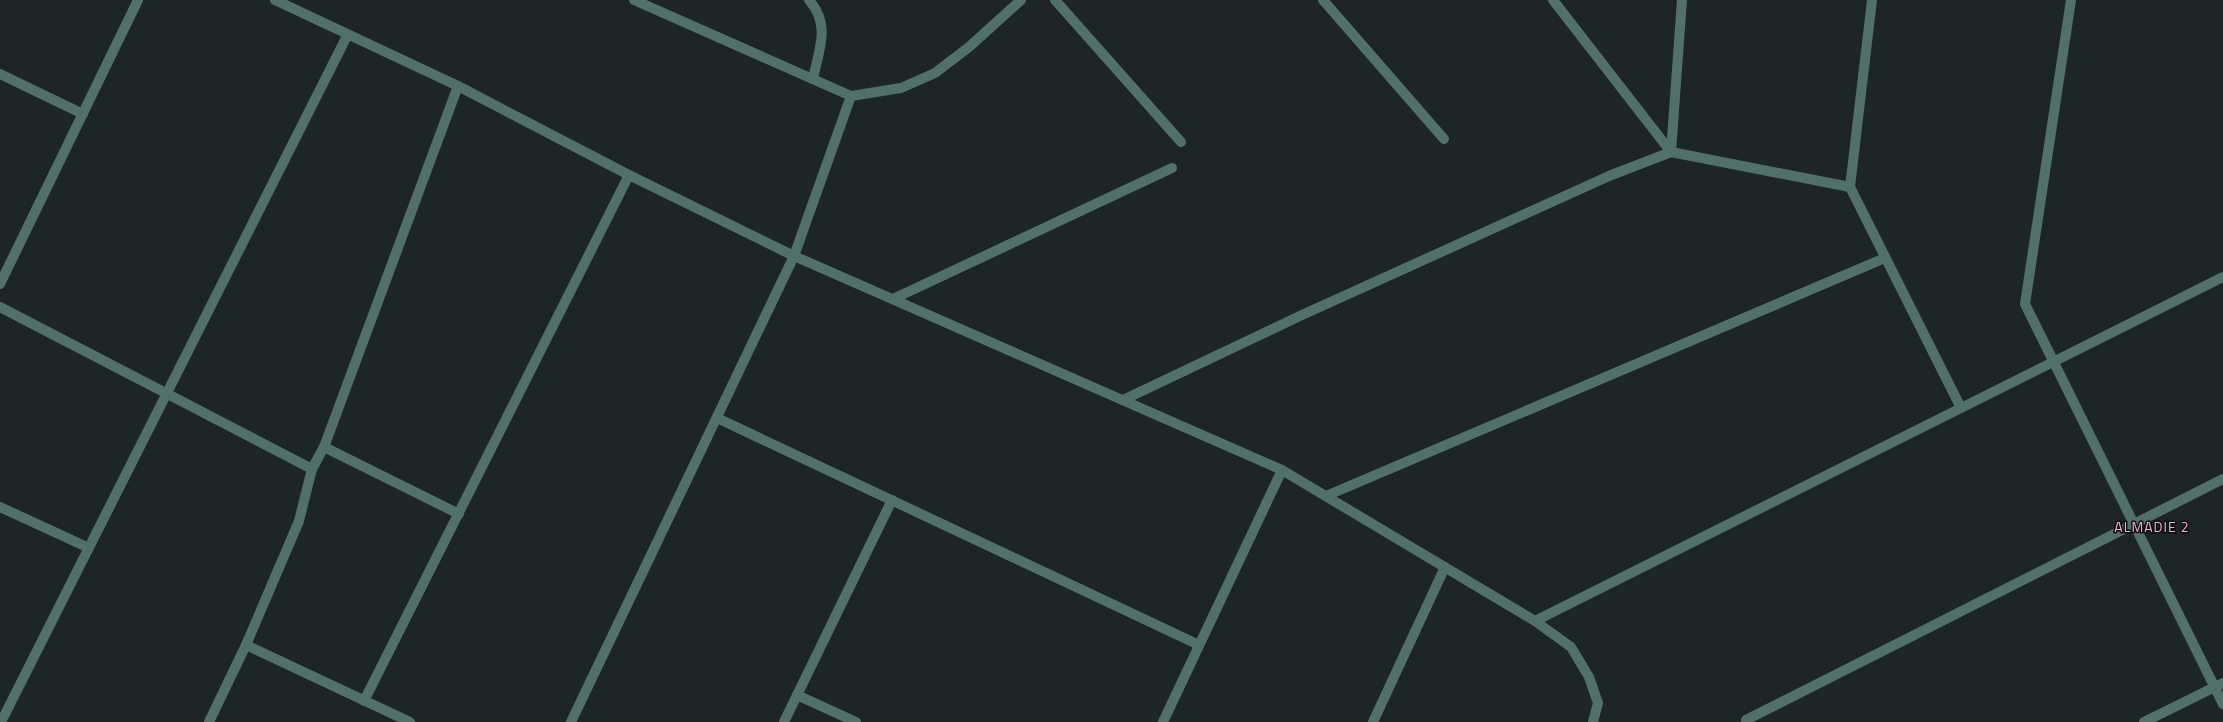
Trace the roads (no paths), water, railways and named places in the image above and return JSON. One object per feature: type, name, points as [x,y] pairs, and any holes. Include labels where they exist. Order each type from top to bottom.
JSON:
[{"type":"street","points":[[1,281],[138,0]]},
{"type":"street","points":[[275,0],[347,36],[458,86],[629,175],[794,256],[1282,470],[1534,621],[1571,647],[1589,677],[1598,703],[1593,722]]},
{"type":"street","points":[[634,0],[851,96],[901,88],[935,73],[1021,0]]},
{"type":"street","points":[[809,0],[817,10],[823,25],[813,79]]},
{"type":"street","points":[[1055,0],[1181,142]]},
{"type":"street","points":[[1323,0],[1444,139]]},
{"type":"street","points":[[1553,0],[1671,152]]},
{"type":"street","points":[[1671,152],[1682,0]]},
{"type":"street","points":[[1872,0],[1850,187],[1961,408]]},
{"type":"street","points":[[2071,0],[2024,304],[2134,524],[2219,685],[2223,704]]},
{"type":"street","points":[[1,722],[347,36]]},
{"type":"street","points":[[0,74],[83,114]]},
{"type":"street","points":[[209,722],[246,645],[299,520],[312,469],[324,446],[458,86]]},
{"type":"street","points":[[571,722],[794,256],[851,96]]},
{"type":"street","points":[[1123,400],[1302,315],[1609,176],[1671,152],[1850,187]]},
{"type":"street","points":[[893,299],[1172,168]]},
{"type":"street","points":[[364,701],[629,175]]},
{"type":"street","points":[[1326,496],[1885,258]]},
{"type":"street","points":[[1534,621],[2223,277]]},
{"type":"street","points":[[0,307],[312,469]]},
{"type":"street","points":[[717,418],[1199,645]]},
{"type":"street","points":[[324,446],[459,514]]},
{"type":"street","points":[[1163,722],[1282,470]]},
{"type":"street","points":[[1746,720],[2223,479]]},
{"type":"street","points":[[784,722],[892,500]]},
{"type":"street","points":[[0,507],[89,548]]},
{"type":"street","points":[[1373,722],[1445,567]]},
{"type":"street","points":[[246,645],[410,722]]},
{"type":"street","points":[[2144,722],[2219,685]]},
{"type":"street","points":[[798,695],[856,722]]},
{"type":"district","name":"ALMADIE 2","points":[[2152,526]]}]
